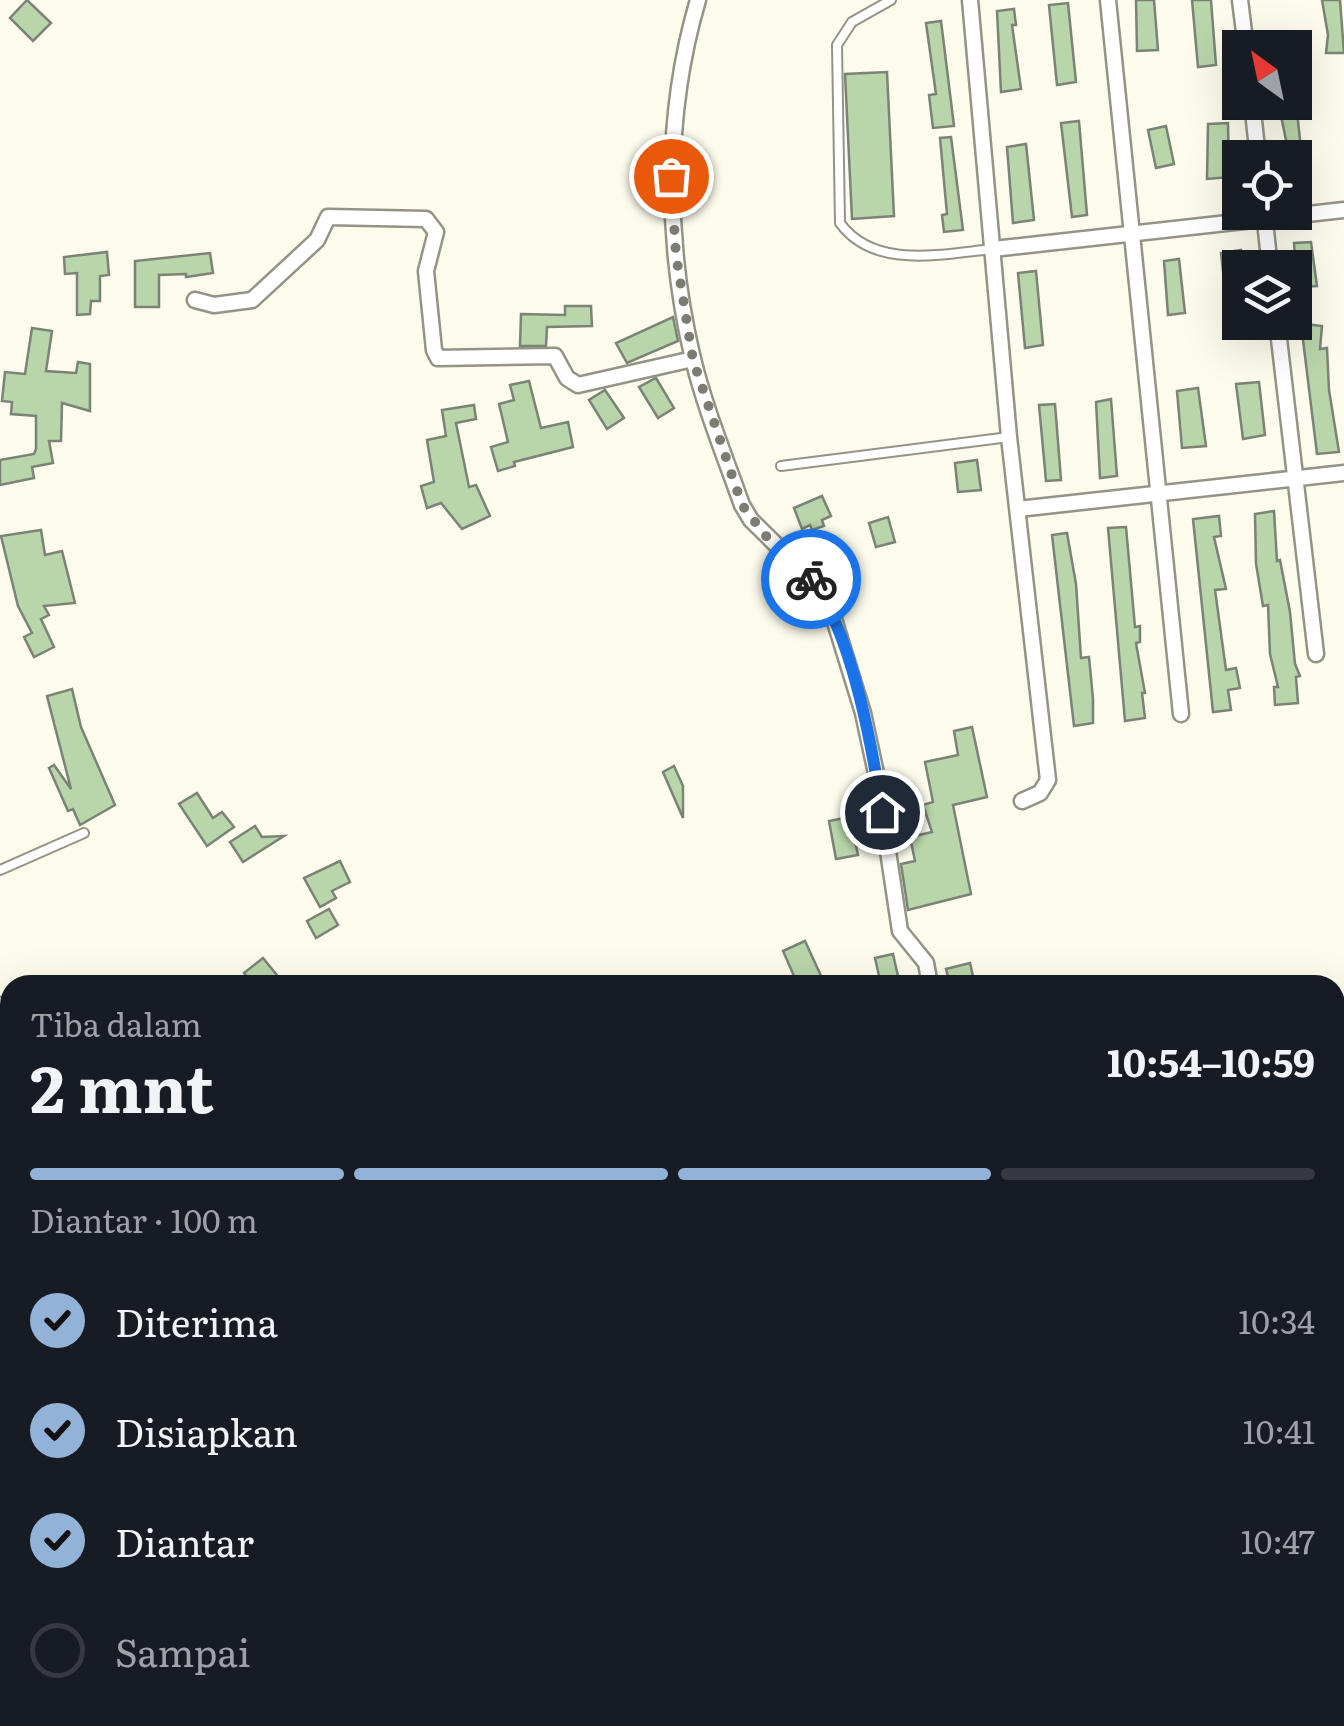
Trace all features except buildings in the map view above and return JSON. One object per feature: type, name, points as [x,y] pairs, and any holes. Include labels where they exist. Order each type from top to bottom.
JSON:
[{"type":"street","points":[[698,0],[682,60],[671,176],[676,255],[693,360],[742,505],[766,536],[813,581],[830,606],[870,746],[900,931],[926,962],[928,975]]},
{"type":"street","points":[[970,0],[1009,437],[1048,780],[1040,794],[1022,801]]},
{"type":"street","points":[[1108,0],[1181,714]]},
{"type":"street","points":[[1240,0],[1244,30]]},
{"type":"street","points":[[1312,212],[1344,210]]},
{"type":"street","points":[[195,300],[214,305],[252,300],[317,240],[328,217],[426,219],[436,232],[426,272],[438,358],[555,356],[567,378],[578,384],[693,360]]},
{"type":"street","points":[[993,249],[1222,221]]},
{"type":"street","points":[[1279,340],[1316,654]]},
{"type":"street","points":[[1018,508],[1344,473]]},
{"type":"lane","points":[[891,0],[852,22],[837,45],[840,222],[856,241],[891,254],[920,256],[993,249]]},
{"type":"lane","points":[[781,466],[1009,437]]},
{"type":"lane","points":[[0,870],[84,833]]},
{"type":"way so far","points":[[671,176],[676,255],[693,360],[742,505],[751,520],[811,579]]},
{"type":"route","points":[[811,579],[830,606],[863,713],[882,812]]}]
